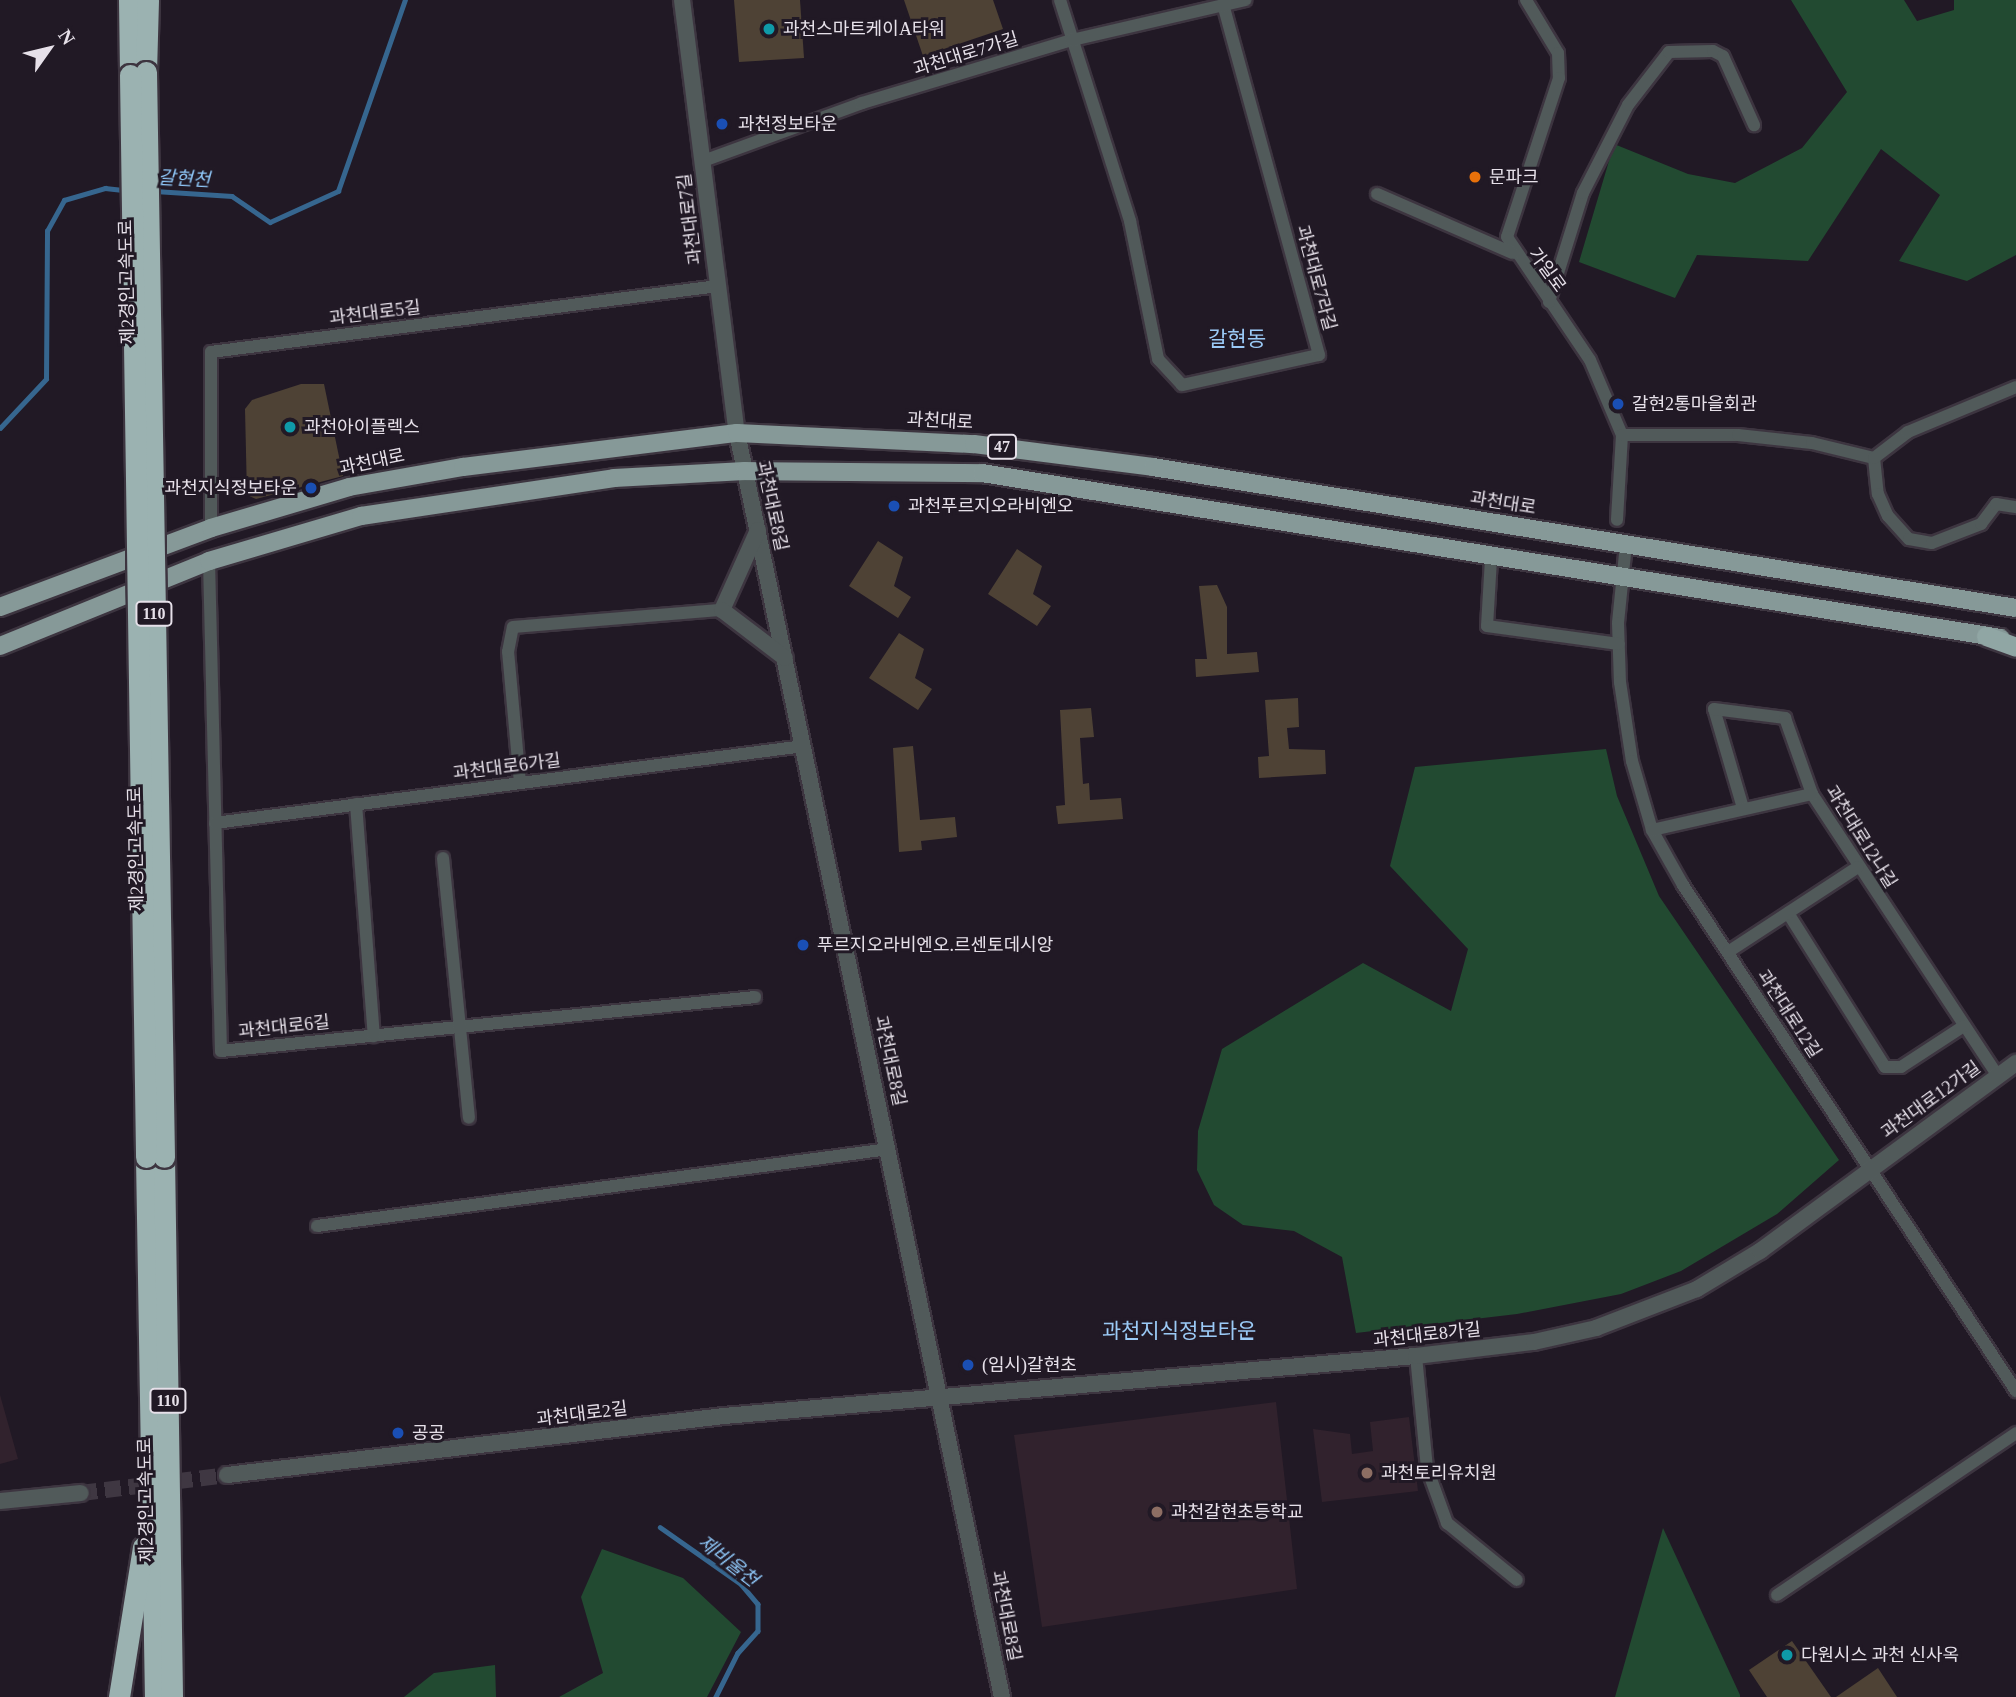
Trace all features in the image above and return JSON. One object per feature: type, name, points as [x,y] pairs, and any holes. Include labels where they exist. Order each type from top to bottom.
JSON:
[{"type":"highway","name":"제2경인고속도로","points":[[129,0],[138,74],[155,1157],[172,1697]]},
{"type":"highway","name":"제2경인고속도로","points":[[138,74],[148,0]]},
{"type":"highway","points":[[1986,636],[2016,647]]},
{"type":"highway","name":"제2경인고속도로","points":[[155,1157],[152,1489],[155,1697]]},
{"type":"highway","points":[[119,1697],[152,1489]]},
{"type":"highway","points":[[171,1645],[180,1697]]},
{"type":"main road","name":"과천대로","points":[[0,607],[211,528],[393,478],[737,433],[974,443],[1626,544],[2016,608]]},
{"type":"main road","points":[[0,646],[209,561],[361,516],[614,478],[745,471],[982,474],[1622,581],[2016,640]]},
{"type":"street","name":"과천대로7길","points":[[682,0],[737,433]]},
{"type":"street","points":[[1060,0],[1072,40]]},
{"type":"street","name":"과천대로7가길","points":[[703,162],[862,103],[1072,40],[1245,0]]},
{"type":"street","name":"가일로","points":[[1526,0],[1558,53],[1559,78],[1509,228],[1513,253],[1590,360],[1622,435],[1617,520]]},
{"type":"street","name":"과천대로7라길","points":[[1072,40],[1130,221],[1158,359],[1182,385],[1319,355],[1223,5]]},
{"type":"street","points":[[1549,302],[1583,193],[1635,94],[1669,52],[1723,56],[1754,125]]},
{"type":"street","points":[[1377,194],[1513,253]]},
{"type":"street","name":"과천대로5길","points":[[211,528],[211,352],[718,286]]},
{"type":"street","points":[[1874,458],[1908,432],[2016,387]]},
{"type":"street","name":"과천대로8길","points":[[737,433],[942,1396],[1002,1697]]},
{"type":"street","points":[[1622,435],[1738,435],[1812,443],[1874,458]]},
{"type":"street","points":[[1874,458],[1878,494],[1888,516],[1909,539],[1932,543],[1981,524],[1996,504],[2016,507]]},
{"type":"street","points":[[722,610],[758,530]]},
{"type":"street","name":"과천대로12길","points":[[1626,544],[1618,623],[1619,644],[1632,761],[1653,830],[1728,952],[2016,1391]]},
{"type":"street","points":[[1491,559],[1488,626],[1619,644]]},
{"type":"street","name":"과천대로6길","points":[[209,561],[221,1051],[755,997]]},
{"type":"street","points":[[520,783],[508,652],[513,627],[722,610],[785,658]]},
{"type":"street","name":"과천대로12나길","points":[[1743,808],[1714,709],[1785,718],[1812,794],[1998,1076]]},
{"type":"street","name":"과천대로6가길","points":[[215,822],[804,746]]},
{"type":"street","points":[[1653,830],[1812,794]]},
{"type":"street","points":[[356,804],[374,1036]]},
{"type":"street","points":[[443,858],[469,1118]]},
{"type":"street","points":[[1728,952],[1858,867]]},
{"type":"street","points":[[1788,913],[1885,1067],[1901,1067],[1964,1026]]},
{"type":"street","name":"과천대로12가길","points":[[1870,1169],[2016,1063]]},
{"type":"street","points":[[317,1226],[889,1149]]},
{"type":"street","name":"과천대로8가길","points":[[942,1396],[1416,1356],[1534,1342],[1644,1314],[1760,1251],[1870,1169]]},
{"type":"street","points":[[1416,1356],[1427,1468],[1447,1523],[1517,1580]]},
{"type":"street","name":"과천대로2길","points":[[227,1475],[942,1396]]},
{"type":"street","points":[[1777,1595],[2016,1433]]},
{"type":"street","points":[[0,1501],[81,1493]]},
{"type":"shaded area","points":[[0,1395],[18,1459],[0,1464]]},
{"type":"shaded area","name":"과천갈현초등학교","points":[[1276,1402],[1297,1589],[1042,1627],[1014,1435]]},
{"type":"shaded area","name":"과천토리유치원","points":[[1409,1417],[1418,1491],[1322,1502],[1313,1429],[1350,1434],[1352,1454],[1373,1451],[1370,1422]]},
{"type":"green space","points":[[1791,0],[1904,0],[1917,21],[1954,10],[1954,0],[2016,0],[2016,255],[1967,281],[1899,261],[1940,195],[1881,149],[1808,261],[1697,255],[1675,298],[1579,262],[1614,144],[1688,174],[1735,183],[1802,148],[1847,92]]},
{"type":"green space","points":[[1606,749],[1617,796],[1659,896],[1839,1160],[1777,1214],[1681,1271],[1621,1294],[1517,1314],[1356,1333],[1342,1257],[1294,1231],[1243,1225],[1214,1205],[1197,1170],[1198,1131],[1222,1049],[1363,963],[1451,1011],[1468,949],[1390,866],[1415,767]]},
{"type":"green space","points":[[1663,1528],[1740,1695],[1740,1697],[1615,1697]]},
{"type":"green space","points":[[602,1549],[683,1578],[741,1632],[707,1697],[559,1697],[603,1673],[581,1597]]},
{"type":"green space","points":[[495,1665],[496,1697],[404,1697],[434,1673]]},
{"type":"building","name":"과천스마트케이A타워","points":[[734,0],[800,0],[804,58],[739,62]]},
{"type":"building","points":[[904,0],[993,0],[1003,29],[923,56]]},
{"type":"building","name":"과천아이플렉스","points":[[301,384],[324,384],[343,476],[256,499],[247,495],[245,409],[252,400]]},
{"type":"building","points":[[878,541],[903,557],[894,586],[911,597],[898,618],[849,586]]},
{"type":"building","points":[[1017,549],[1042,566],[1033,594],[1051,606],[1037,626],[988,594]]},
{"type":"building","points":[[1217,585],[1227,607],[1227,654],[1257,652],[1259,672],[1196,677],[1195,659],[1207,659],[1199,586]]},
{"type":"building","points":[[899,633],[924,649],[915,678],[932,689],[918,710],[869,678]]},
{"type":"building","points":[[1298,698],[1299,727],[1287,728],[1289,749],[1325,750],[1326,774],[1259,778],[1258,757],[1269,756],[1265,700]]},
{"type":"building","points":[[1091,708],[1094,737],[1080,738],[1083,784],[1089,783],[1090,800],[1121,798],[1123,819],[1058,824],[1056,806],[1065,805],[1060,710]]},
{"type":"building","points":[[913,746],[920,820],[955,817],[957,837],[921,841],[922,850],[899,852],[893,748]]},
{"type":"building","name":"다원시스 과천 신사옥","points":[[1792,1641],[1831,1697],[1767,1697],[1749,1670]]},
{"type":"building","name":"다원시스 과천 신사옥","points":[[1878,1668],[1897,1697],[1836,1697]]},
{"type":"waterway","name":"갈현천","points":[[155,191],[232,196],[270,222],[338,191],[405,0]]},
{"type":"waterway","name":"갈현천","points":[[0,428],[46,379],[47,231],[64,200],[105,188],[125,190]]},
{"type":"waterway","name":"제비울천","points":[[660,1527],[741,1584],[758,1604],[758,1631],[738,1653],[716,1697]]},
{"type":"tunnel","points":[[81,1493],[227,1475]]},
{"type":"place","name":"과천스마트케이A타워","points":[[769,29]]},
{"type":"place","name":"과천정보타운","points":[[722,124]]},
{"type":"place","name":"문파크","points":[[1475,177]]},
{"type":"place","name":"갈현2통마을회관","points":[[1618,404]]},
{"type":"place","name":"과천아이플렉스","points":[[290,427]]},
{"type":"place","name":"과천지식정보타운","points":[[311,488]]},
{"type":"place","name":"과천푸르지오라비엔오","points":[[894,506]]},
{"type":"place","name":"푸르지오라비엔오.르센토데시앙","points":[[803,945]]},
{"type":"place","name":"(임시)갈현초","points":[[968,1365]]},
{"type":"place","name":"공공","points":[[398,1433]]},
{"type":"place","name":"과천토리유치원","points":[[1367,1473]]},
{"type":"place","name":"과천갈현초등학교","points":[[1157,1512]]},
{"type":"place","name":"다원시스 과천 신사옥","points":[[1787,1655]]},
{"type":"district","name":"갈현동","points":[[1237,339]]},
{"type":"district","name":"과천지식정보타운","points":[[1179,1331]]}]
